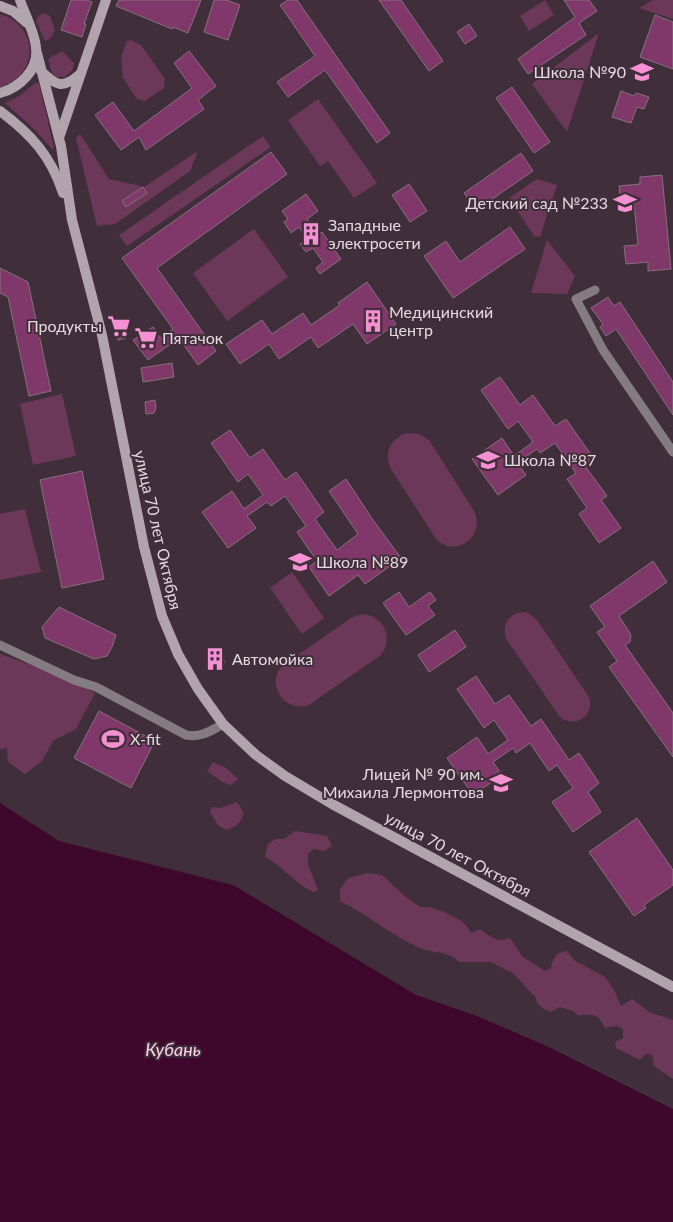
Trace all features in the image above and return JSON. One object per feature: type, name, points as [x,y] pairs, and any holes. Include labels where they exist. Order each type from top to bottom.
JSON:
[{"type":"main road","name":"улица 70 лет Октября","points":[[20,0],[34,37],[60,142],[72,220],[102,335],[144,547],[162,616],[178,654],[198,689],[223,724],[256,755],[285,776],[316,795],[673,987]]},
{"type":"main road","points":[[47,156],[57,155],[80,74],[106,0]]},
{"type":"main road","points":[[0,6],[17,13],[29,26]]},
{"type":"main road","points":[[0,93],[12,89],[26,78],[37,53]]},
{"type":"main road","points":[[41,71],[56,84],[71,82],[80,74]]},
{"type":"main road","points":[[0,110],[26,132],[47,156],[57,174],[72,220]]},
{"type":"street","points":[[595,290],[576,299],[603,350],[673,452]]},
{"type":"street","points":[[0,645],[74,680],[96,687],[186,735],[201,736],[223,724]]},
{"type":"shaded area","points":[[545,0],[554,15],[529,31],[520,16]]},
{"type":"shaded area","points":[[653,0],[673,0],[673,19],[639,8]]},
{"type":"shaded area","points":[[43,13],[50,16],[55,30],[50,39],[45,41],[36,21],[39,15]]},
{"type":"shaded area","points":[[0,14],[13,20],[22,28],[28,39],[30,50],[28,62],[22,72],[13,81],[0,87]]},
{"type":"shaded area","points":[[599,33],[567,132],[532,84]]},
{"type":"shaded area","points":[[131,40],[141,45],[165,79],[164,88],[145,101],[137,99],[123,78],[121,57],[127,41]]},
{"type":"shaded area","points":[[62,51],[74,63],[73,69],[65,77],[55,77],[48,59]]},
{"type":"shaded area","points":[[35,83],[39,83],[54,148],[52,149],[32,127],[5,103],[21,95]]},
{"type":"shaded area","points":[[318,99],[377,183],[354,198],[328,161],[320,166],[288,120]]},
{"type":"shaded area","points":[[80,134],[109,179],[144,187],[198,151],[190,171],[115,224],[97,226],[76,138]]},
{"type":"shaded area","points":[[263,136],[271,147],[127,246],[119,235]]},
{"type":"shaded area","points":[[537,179],[557,185],[540,237],[534,236],[509,198]]},
{"type":"shaded area","points":[[254,229],[288,277],[227,321],[193,273]]},
{"type":"shaded area","points":[[547,240],[575,276],[567,294],[531,293]]},
{"type":"shaded area","points":[[62,394],[76,456],[33,465],[20,404]]},
{"type":"shaded area","points":[[407,433],[419,434],[429,440],[474,511],[477,520],[476,529],[473,536],[460,546],[444,545],[436,539],[391,469],[388,457],[390,447],[397,438]]},
{"type":"shaded area","points":[[25,509],[41,572],[0,580],[0,514]]},
{"type":"shaded area","points":[[292,572],[324,618],[302,634],[270,588]]},
{"type":"shaded area","points":[[524,612],[537,620],[589,697],[589,710],[582,719],[572,722],[560,717],[507,640],[505,625],[507,621],[514,615]]},
{"type":"shaded area","points":[[362,614],[376,618],[385,628],[387,642],[381,655],[309,705],[292,705],[285,701],[280,696],[276,681],[277,673],[282,666],[351,618]]},
{"type":"shaded area","points":[[0,654],[57,674],[95,693],[76,729],[53,741],[42,761],[25,774],[8,762],[7,748],[0,749]]},
{"type":"shaded area","points":[[213,762],[226,768],[238,779],[231,785],[222,782],[207,771]]},
{"type":"shaded area","points":[[237,802],[244,813],[243,816],[240,822],[226,830],[218,825],[210,812],[212,807],[220,808]]},
{"type":"shaded area","points":[[295,831],[327,836],[332,846],[324,851],[313,849],[308,854],[308,865],[318,890],[313,892],[265,857],[268,844],[276,839],[284,839]]},
{"type":"shaded area","points":[[368,873],[382,875],[420,907],[429,907],[442,911],[462,921],[472,933],[480,929],[497,940],[510,938],[523,957],[545,971],[551,968],[554,958],[558,954],[567,951],[575,961],[605,977],[614,990],[621,1006],[632,999],[649,1012],[673,1020],[673,1079],[654,1066],[652,1055],[646,1054],[640,1060],[616,1048],[615,1042],[623,1038],[623,1029],[617,1026],[605,1028],[597,1017],[577,1015],[573,1011],[560,1007],[551,1012],[544,1009],[514,974],[491,962],[459,962],[446,954],[420,948],[400,938],[340,901],[340,889],[348,878]]},
{"type":"water","name":"Кубань","points":[[0,803],[59,841],[233,885],[416,995],[477,1016],[549,1047],[673,1109],[673,1222],[0,1222]]},
{"type":"building","points":[[71,0],[92,2],[84,24],[86,24],[82,37],[61,30]]},
{"type":"building","points":[[119,0],[201,0],[188,33],[173,27],[172,29],[116,6]]},
{"type":"building","points":[[214,0],[226,0],[240,5],[228,40],[204,32]]},
{"type":"building","points":[[288,0],[297,0],[390,133],[377,143],[325,70],[288,97],[277,82],[315,56],[280,5]]},
{"type":"building","points":[[379,0],[401,0],[443,61],[429,71]]},
{"type":"building","points":[[564,0],[589,0],[597,11],[579,23],[586,35],[528,74],[518,59],[575,17]]},
{"type":"building","points":[[655,15],[673,22],[673,69],[640,57]]},
{"type":"building","points":[[469,24],[477,36],[465,44],[457,32]]},
{"type":"building","points":[[189,51],[216,86],[198,100],[204,109],[146,150],[139,137],[121,150],[95,115],[113,102],[134,131],[192,88],[174,63]]},
{"type":"building","points":[[512,87],[550,142],[534,153],[496,98]]},
{"type":"building","points":[[621,91],[634,96],[636,93],[649,97],[644,109],[637,107],[631,123],[612,117]]},
{"type":"building","points":[[271,152],[287,174],[157,268],[216,351],[198,365],[179,338],[148,360],[133,340],[153,327],[160,338],[173,329],[122,258]]},
{"type":"building","points":[[521,153],[533,171],[476,210],[464,193]]},
{"type":"building","points":[[662,175],[671,269],[648,271],[648,262],[626,264],[624,246],[638,245],[634,203],[621,204],[619,186],[640,184],[640,177]]},
{"type":"building","points":[[409,184],[427,211],[410,222],[392,195]]},
{"type":"building","points":[[143,187],[147,193],[126,207],[122,201]]},
{"type":"building","name":"Западные электросети","points":[[306,194],[318,211],[307,219],[318,234],[322,232],[341,259],[320,274],[316,268],[323,262],[313,248],[306,252],[300,244],[307,239],[299,227],[291,233],[284,222],[288,219],[282,211]]},
{"type":"building","points":[[510,227],[525,249],[453,298],[424,256],[446,241],[460,262]]},
{"type":"building","points":[[0,268],[28,282],[51,391],[29,396],[8,297],[0,293]]},
{"type":"building","points":[[367,282],[396,324],[367,344],[353,324],[318,348],[311,337],[279,359],[269,344],[240,364],[226,344],[262,320],[272,334],[303,313],[311,325],[340,305],[338,303]]},
{"type":"building","points":[[608,297],[614,306],[620,302],[673,382],[673,415],[616,329],[606,336],[600,327],[603,324],[591,308]]},
{"type":"building","name":"Продукты","points":[[122,319],[126,338],[118,340],[114,322]]},
{"type":"building","points":[[172,363],[174,377],[143,382],[141,368]]},
{"type":"building","points":[[500,377],[520,405],[533,395],[555,426],[566,419],[594,459],[585,466],[607,496],[601,500],[621,528],[599,543],[579,514],[587,508],[567,479],[576,473],[555,443],[540,453],[537,449],[517,463],[526,475],[498,495],[472,459],[502,438],[514,456],[533,442],[518,421],[508,429],[481,390]]},
{"type":"building","points":[[155,400],[156,408],[154,413],[146,414],[145,402]]},
{"type":"building","points":[[230,430],[250,458],[263,449],[285,480],[296,472],[324,512],[315,519],[337,550],[358,534],[329,491],[346,479],[401,558],[365,584],[358,575],[329,596],[309,567],[317,561],[297,532],[306,526],[285,496],[271,506],[267,502],[247,516],[256,528],[228,548],[202,512],[232,491],[244,509],[263,495],[248,474],[238,482],[211,443]]},
{"type":"building","points":[[82,471],[104,579],[62,588],[40,480]]},
{"type":"building","points":[[653,561],[667,582],[619,616],[631,635],[630,642],[625,645],[673,713],[673,757],[609,667],[617,661],[597,632],[605,627],[590,606]]},
{"type":"building","points":[[399,592],[409,607],[430,592],[436,600],[428,606],[435,615],[406,635],[383,603]]},
{"type":"building","points":[[59,607],[116,635],[107,656],[94,659],[45,638],[42,627]]},
{"type":"building","points":[[455,630],[466,647],[429,672],[418,655]]},
{"type":"building","name":"Автомойка","points":[[215,649],[225,662],[215,669],[206,656]]},
{"type":"building","points":[[476,676],[495,704],[509,695],[531,726],[541,719],[569,760],[579,753],[599,783],[588,792],[601,812],[573,832],[552,802],[573,788],[557,765],[549,771],[530,743],[516,753],[513,748],[493,762],[502,775],[473,795],[447,758],[477,737],[488,754],[508,740],[494,720],[484,728],[457,689]]},
{"type":"building","points":[[99,711],[155,741],[131,788],[74,758]]},
{"type":"building","points":[[637,818],[673,870],[673,885],[644,905],[646,908],[634,916],[589,852]]},
{"type":"place","name":"Школа №90","points":[[642,72]]},
{"type":"place","name":"Детский сад №233","points":[[625,203]]},
{"type":"place","name":"Западные электросети","points":[[311,234]]},
{"type":"place","name":"Медицинский центр","points":[[373,321]]},
{"type":"place","name":"Продукты","points":[[119,326]]},
{"type":"place","name":"Пятачок","points":[[146,338]]},
{"type":"place","name":"Школа №87","points":[[488,460]]},
{"type":"place","name":"Школа №89","points":[[300,562]]},
{"type":"place","name":"Автомойка","points":[[215,659]]},
{"type":"place","name":"X-fit","points":[[113,739]]},
{"type":"place","name":"Лицей № 90 им. Михаила Лермонтова","points":[[501,783]]}]
